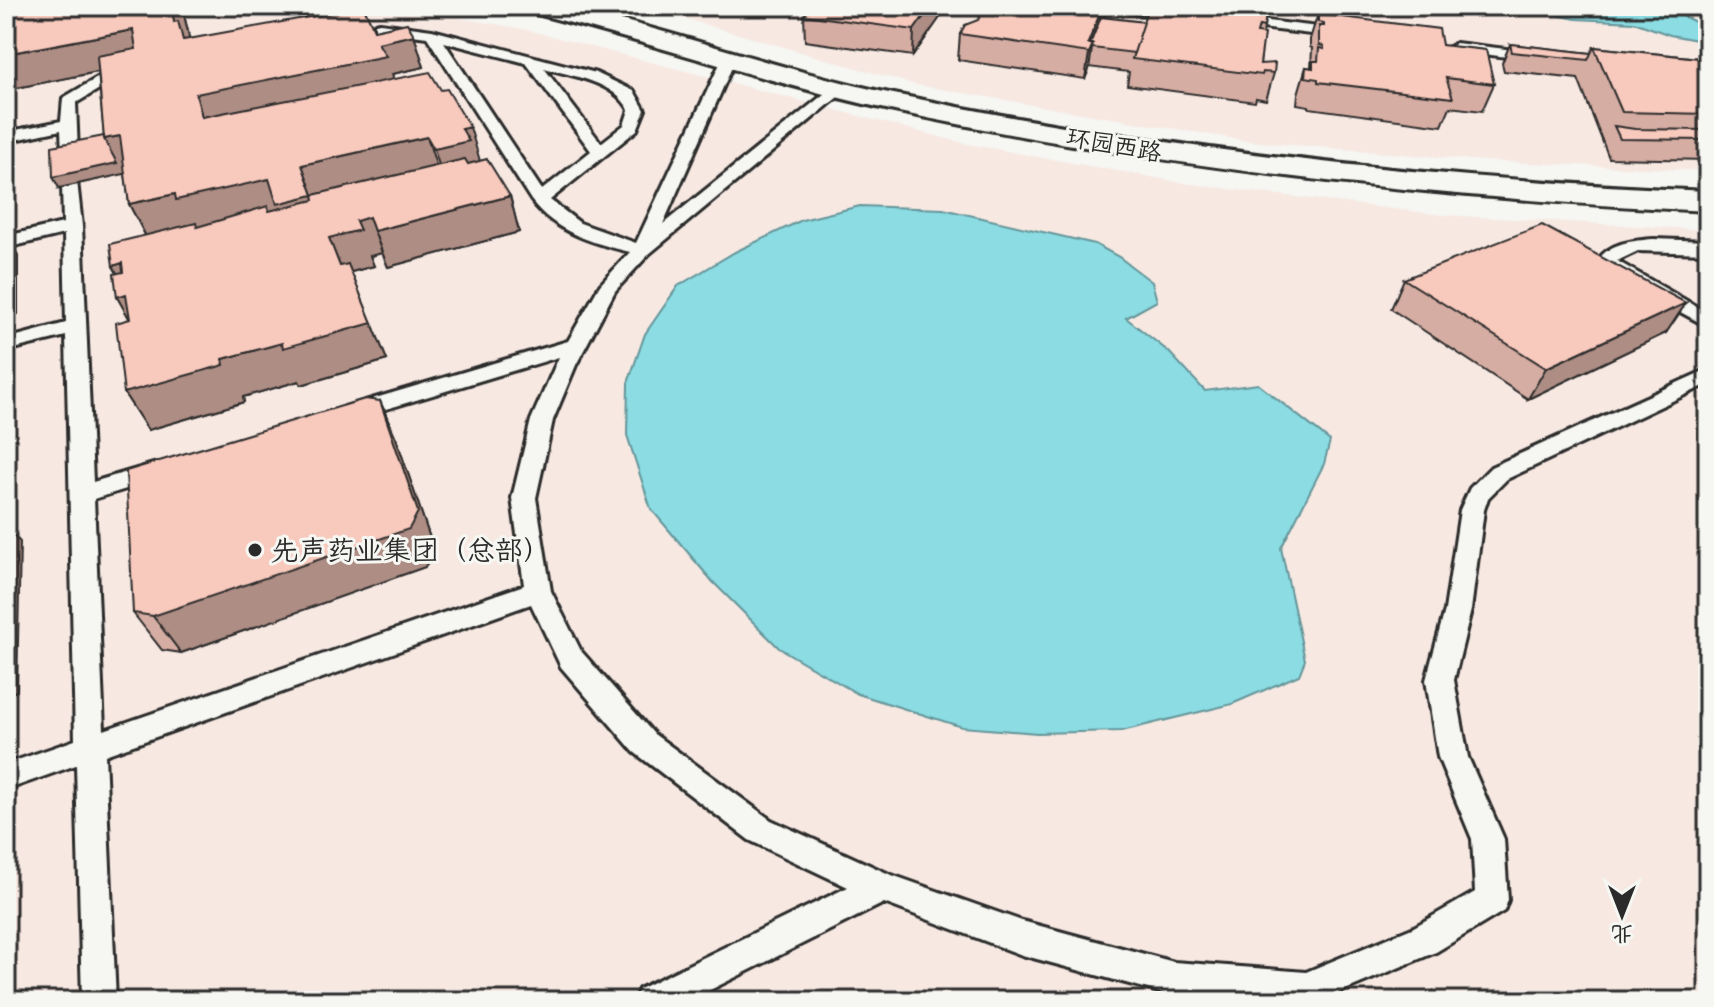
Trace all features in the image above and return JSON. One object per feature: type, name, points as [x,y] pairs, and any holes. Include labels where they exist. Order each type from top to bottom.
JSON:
[{"type":"street","name":"环园西路","points":[[534,6],[839,89],[1092,143],[1220,162],[1519,193],[1708,201]]},
{"type":"lane","points":[[6,9],[25,6]]},
{"type":"lane","points":[[1109,6],[1187,15]]},
{"type":"lane","points":[[282,7],[432,34],[529,58],[606,81],[629,94],[635,102],[636,118],[623,135],[540,200]]},
{"type":"lane","points":[[1218,19],[1359,36]]},
{"type":"lane","points":[[334,36],[380,27]]},
{"type":"lane","points":[[432,34],[540,200],[556,219],[604,240],[642,250]]},
{"type":"lane","points":[[1437,45],[1562,60]]},
{"type":"lane","points":[[529,58],[600,152]]},
{"type":"lane","points":[[642,250],[729,58]]},
{"type":"lane","points":[[70,154],[68,101],[102,81],[150,72]]},
{"type":"lane","points":[[839,89],[642,250],[607,289],[542,420],[524,498],[538,591],[571,659],[644,743],[760,830],[883,887],[1022,938],[1174,979],[1306,989],[1424,940],[1492,900],[1488,839],[1453,757],[1440,680],[1458,610],[1472,510],[1478,494],[1499,473],[1708,376]]},
{"type":"lane","points":[[6,137],[69,124]]},
{"type":"lane","points":[[71,185],[99,1001]]},
{"type":"lane","points":[[6,242],[73,226]]},
{"type":"lane","points":[[1708,247],[1631,247],[1614,252],[1607,260],[1610,266],[1708,321]]},
{"type":"lane","points":[[6,345],[76,327]]},
{"type":"lane","points":[[337,417],[577,345]]},
{"type":"lane","points":[[82,494],[172,467]]},
{"type":"lane","points":[[6,777],[538,591]]},
{"type":"lane","points":[[651,1001],[883,887]]},
{"type":"shaded area","points":[[6,6],[391,6],[523,29],[967,144],[1190,184],[1443,215],[1708,230],[1708,1001],[6,1001]]},
{"type":"shaded area","points":[[640,6],[1708,6],[1708,171],[1486,161],[1247,141],[916,85]]},
{"type":"water","points":[[1512,6],[1662,6],[1708,28],[1708,42],[1670,35],[1634,22],[1576,19]]},
{"type":"water","points":[[860,206],[943,209],[1095,244],[1119,257],[1152,282],[1157,301],[1126,318],[1169,352],[1205,391],[1258,384],[1330,441],[1324,464],[1281,548],[1305,660],[1299,675],[1232,704],[1122,731],[1037,733],[962,727],[858,694],[779,648],[712,581],[651,509],[627,435],[628,383],[645,334],[678,286],[735,252],[802,220]]},
{"type":"building","points":[[43,6],[176,6],[177,10],[172,10],[174,22],[178,21],[183,40],[364,7],[374,30],[407,23],[414,35],[378,43],[386,56],[196,94],[202,117],[430,72],[441,90],[447,89],[470,127],[462,129],[469,141],[434,149],[427,137],[302,165],[313,195],[277,204],[269,179],[176,200],[175,194],[129,204],[120,136],[104,139],[97,56],[136,49],[133,30],[6,54],[6,12]]},
{"type":"building","points":[[812,6],[931,6],[914,30],[804,15]]},
{"type":"building","points":[[986,6],[1103,6],[1088,43],[1093,44],[1089,53],[960,34],[965,25],[978,20]]},
{"type":"building","points":[[1148,6],[1267,9],[1264,27],[1259,26],[1257,33],[1264,34],[1260,64],[1275,63],[1274,73],[1263,72],[1262,75],[1132,59]]},
{"type":"building","points":[[1318,14],[1439,29],[1442,45],[1486,50],[1494,84],[1446,78],[1453,98],[1318,82],[1318,79],[1305,77],[1306,67],[1313,68],[1313,61],[1318,61],[1319,48],[1324,49],[1319,45],[1319,26],[1324,26],[1324,23],[1318,22]]},
{"type":"building","points":[[1101,17],[1144,22],[1134,53],[1092,48],[1093,44],[1090,44]]},
{"type":"building","points":[[1510,44],[1591,53],[1588,60],[1512,52]]},
{"type":"building","points":[[1594,47],[1708,59],[1708,114],[1622,112]]},
{"type":"building","points":[[1614,126],[1708,130],[1708,140],[1620,139]]},
{"type":"building","points":[[104,136],[117,163],[53,177],[52,146]]},
{"type":"building","points":[[465,159],[468,164],[487,159],[510,196],[374,231],[369,217],[356,221],[360,230],[329,238],[340,266],[348,264],[372,323],[283,348],[282,343],[223,359],[224,365],[124,393],[116,323],[130,319],[126,294],[117,297],[114,274],[123,272],[122,263],[113,266],[110,244],[196,223],[197,227],[268,206],[269,211],[314,200],[313,195]]},
{"type":"building","points":[[1542,225],[1686,303],[1546,368],[1404,279]]},
{"type":"building","points":[[365,399],[380,401],[418,512],[409,529],[153,616],[133,613],[126,471]]},
{"type":"place","name":"先声药业集团（总部）","points":[[255,550]]}]
